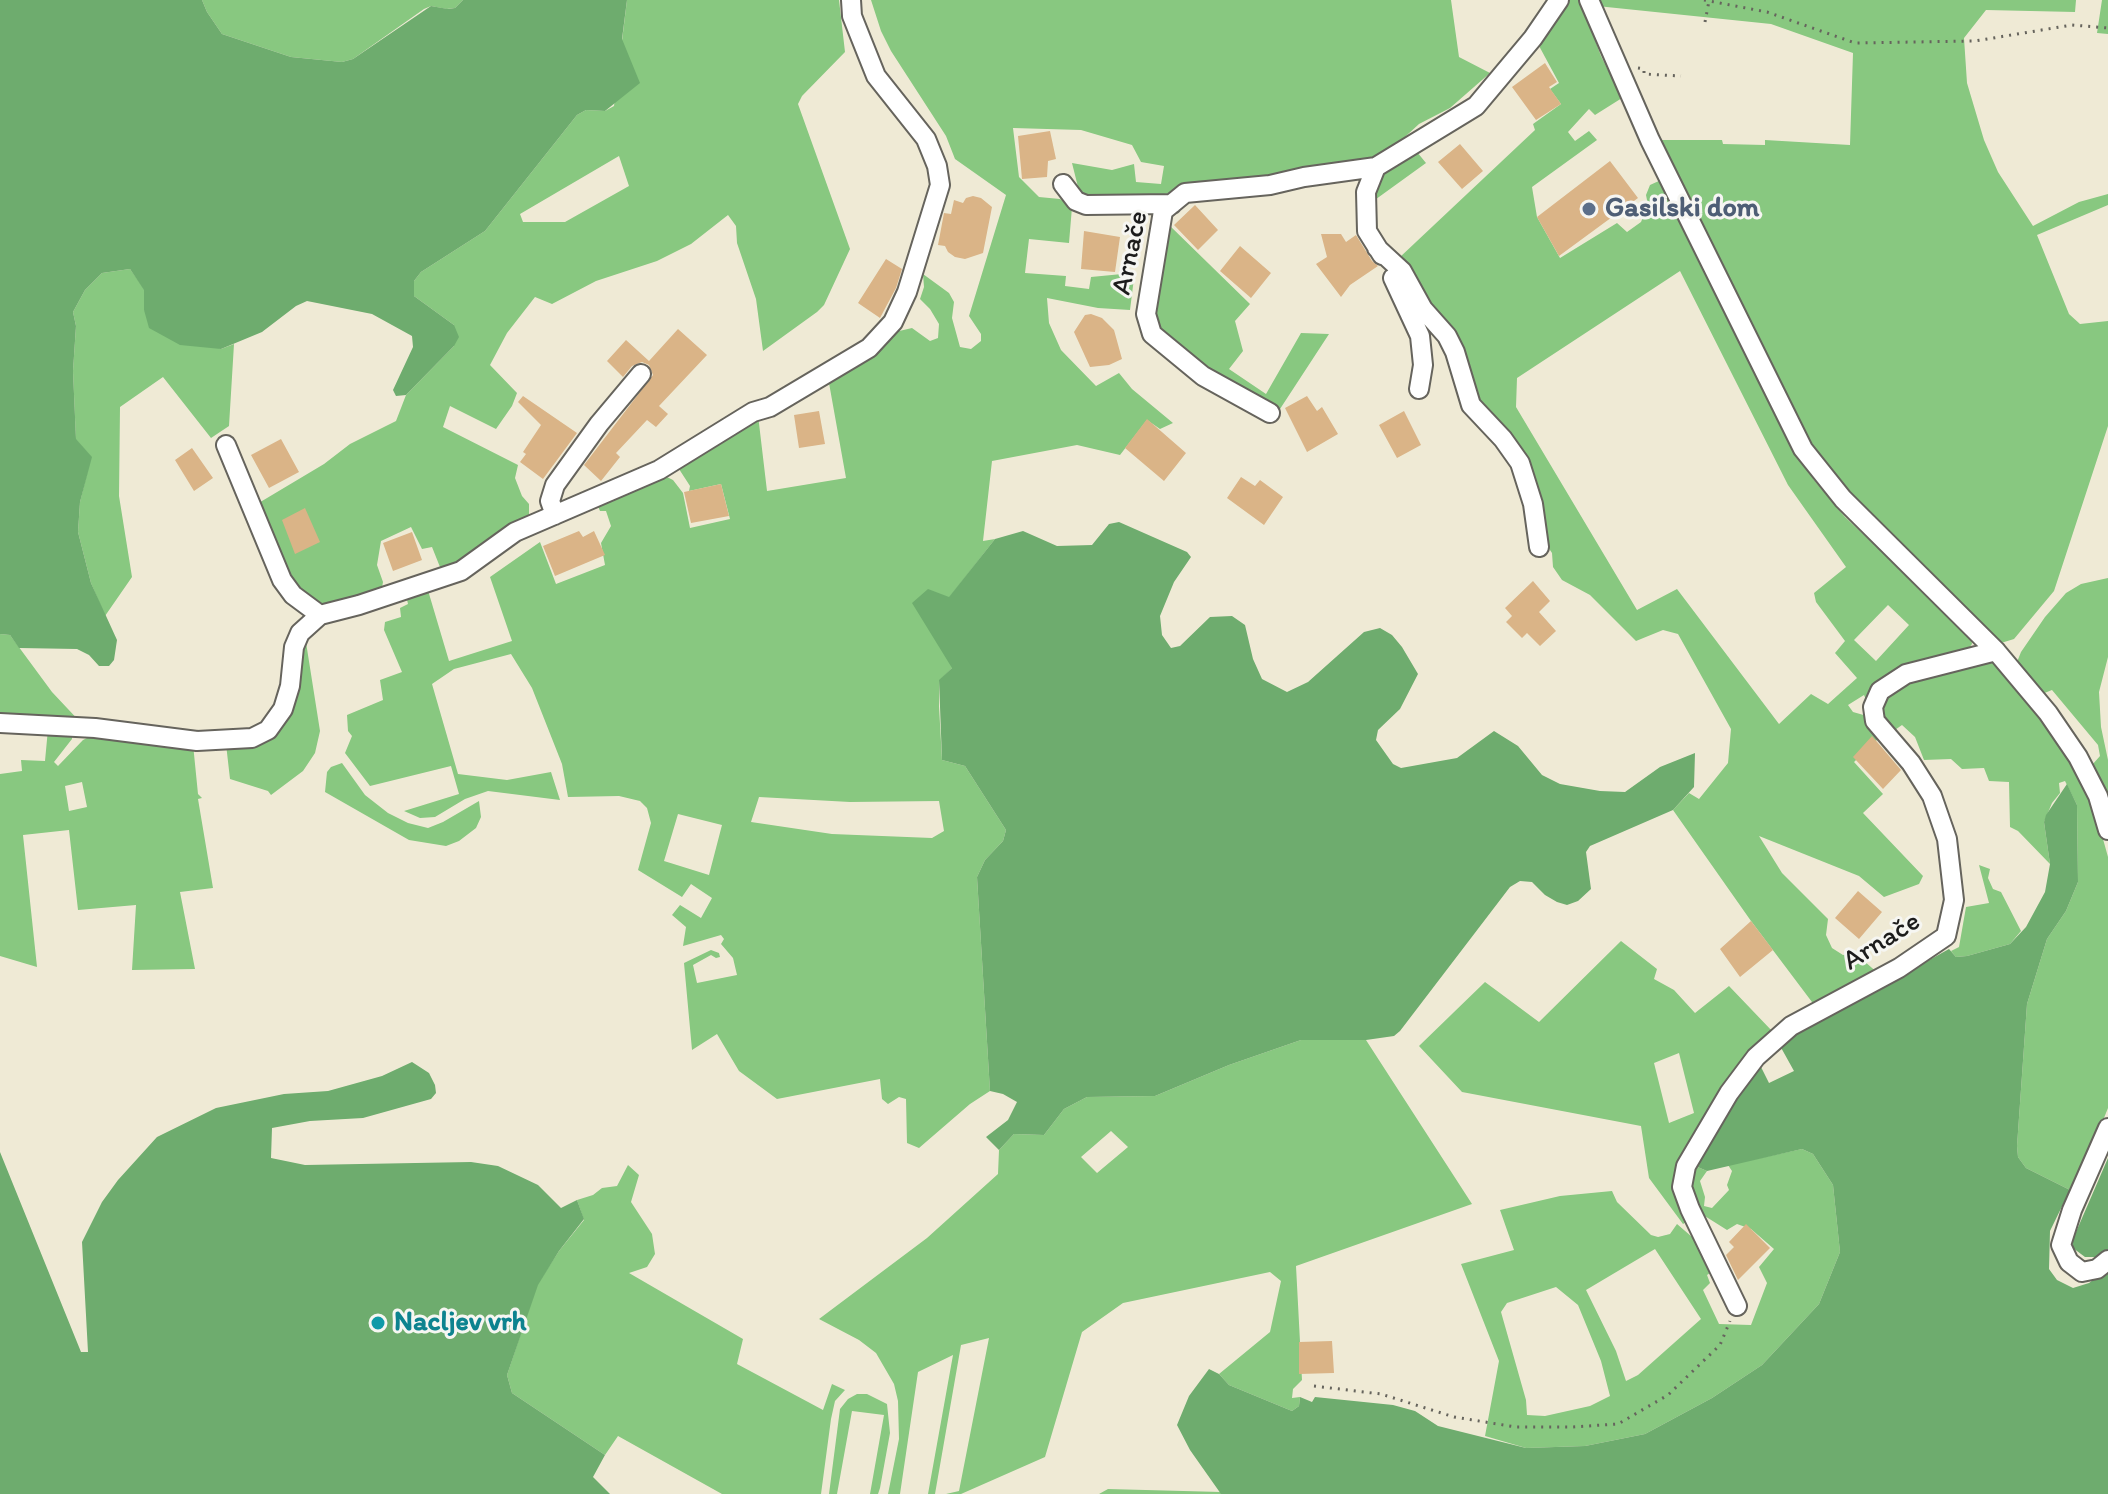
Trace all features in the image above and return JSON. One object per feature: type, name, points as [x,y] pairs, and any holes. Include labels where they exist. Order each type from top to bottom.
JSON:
[{"type":"street","points":[[0,723],[95,728],[197,741],[252,738],[268,730],[283,709],[290,686],[294,647],[300,633],[320,615],[461,571],[515,532],[659,470],[753,412],[770,407],[869,348],[893,322],[916,267],[940,185],[937,166],[926,139],[876,76],[852,16],[851,0]]},
{"type":"street","name":"Arnače","points":[[1270,413],[1203,376],[1152,334],[1146,314],[1163,211],[1185,193],[1270,185],[1376,167],[1476,106],[1533,38],[1559,0]]},
{"type":"street","points":[[1589,0],[1616,67],[1803,449],[1843,499],[1996,651],[2048,713],[2078,757],[2098,796],[2108,830]]},
{"type":"street","points":[[1376,167],[1366,192],[1367,231],[1389,267],[1420,336],[1423,365],[1419,389]]},
{"type":"street","points":[[1063,184],[1076,201],[1086,205],[1172,204]]},
{"type":"street","points":[[1377,248],[1402,271],[1423,309],[1447,336],[1471,405],[1503,439],[1520,463],[1533,504],[1539,547]]},
{"type":"street","points":[[555,515],[550,501],[555,485],[599,424],[641,374]]},
{"type":"street","points":[[226,445],[282,580],[293,595],[320,615]]},
{"type":"street","name":"Arnače","points":[[1737,1306],[1690,1209],[1682,1187],[1686,1166],[1729,1093],[1756,1057],[1791,1026],[1899,968],[1946,936],[1954,900],[1947,839],[1932,796],[1911,763],[1875,721],[1873,707],[1880,691],[1906,674],[1996,651]]},
{"type":"street","points":[[2108,1128],[2072,1210],[2061,1245],[2069,1262],[2082,1272],[2097,1269],[2108,1260]]},
{"type":"path","points":[[1705,22],[1706,0],[1767,12],[1855,43],[1975,41],[2072,25],[2108,28]]},
{"type":"path","points":[[1616,67],[1644,69],[1644,74],[1681,76]]},
{"type":"path","points":[[1314,1386],[1381,1394],[1454,1417],[1516,1427],[1618,1424],[1668,1395],[1720,1345],[1737,1306]]},
{"type":"green space","points":[[0,0],[202,0],[222,34],[291,57],[342,62],[353,59],[431,6],[455,8],[463,0],[627,0],[622,39],[640,83],[605,111],[586,110],[577,115],[485,231],[421,272],[414,281],[414,296],[454,325],[459,337],[406,395],[396,396],[393,390],[413,347],[412,336],[372,314],[307,301],[262,332],[221,349],[180,345],[149,328],[144,310],[144,290],[130,269],[102,273],[85,290],[73,312],[76,326],[73,371],[76,439],[92,457],[80,502],[78,532],[91,583],[117,640],[114,660],[109,666],[99,666],[89,655],[77,649],[19,648],[10,635],[0,634]]},
{"type":"green space","points":[[202,0],[463,0],[455,8],[431,6],[424,9],[353,59],[342,62],[291,57],[222,34]]},
{"type":"green space","points":[[627,0],[839,0],[845,52],[798,104],[850,249],[824,305],[763,351],[756,299],[737,243],[736,226],[728,215],[691,244],[657,261],[596,281],[552,304],[535,297],[507,333],[490,365],[517,393],[496,429],[450,406],[443,427],[518,465],[515,478],[529,504],[529,517],[466,560],[442,572],[432,547],[422,549],[411,527],[381,541],[377,565],[383,582],[381,593],[323,604],[291,589],[257,504],[324,464],[350,444],[396,421],[406,395],[454,346],[454,325],[414,296],[414,281],[421,272],[485,231],[577,115],[586,110],[605,111],[614,106]],"holes":[[[619,156],[629,186],[565,222],[523,222],[520,214]]]},
{"type":"green space","points":[[871,0],[1451,0],[1459,57],[1490,73],[1450,108],[1419,124],[1381,159],[1164,194],[1081,199],[1072,163],[1112,170],[1134,164],[1136,182],[1161,184],[1164,166],[1141,162],[1132,145],[1081,130],[1013,128],[1019,177],[1039,197],[1060,199],[1072,207],[1069,243],[1029,239],[1025,273],[1066,276],[1065,286],[1089,289],[1091,277],[1122,274],[1134,278],[1130,310],[1098,308],[1047,298],[1049,323],[1061,350],[1096,386],[1119,373],[1132,389],[1173,423],[1160,429],[1147,420],[1120,455],[1077,445],[992,461],[983,541],[995,539],[949,598],[952,668],[939,681],[942,760],[965,766],[1006,830],[1003,841],[985,860],[977,877],[990,1091],[919,1148],[907,1143],[906,1099],[899,1097],[888,1104],[882,1099],[880,1079],[777,1099],[739,1071],[717,1034],[692,1050],[684,963],[711,950],[719,953],[720,957],[711,955],[693,965],[697,983],[737,975],[733,958],[721,944],[724,939],[721,935],[683,946],[686,927],[672,915],[680,905],[701,918],[712,898],[691,884],[682,897],[638,870],[651,823],[647,808],[640,801],[619,796],[568,797],[562,764],[532,688],[511,654],[454,669],[432,684],[458,774],[507,780],[551,772],[560,800],[488,791],[465,799],[435,817],[420,818],[404,811],[459,794],[451,766],[370,786],[345,753],[352,736],[348,731],[347,715],[383,700],[380,680],[402,672],[384,630],[385,622],[401,617],[400,608],[408,604],[406,595],[427,587],[449,661],[512,641],[490,577],[540,542],[556,584],[605,565],[601,543],[611,526],[606,511],[600,511],[597,504],[661,474],[673,480],[683,493],[690,528],[730,519],[721,484],[689,491],[690,486],[679,469],[684,461],[758,415],[767,491],[846,478],[829,383],[895,332],[912,328],[930,341],[938,338],[939,324],[920,299],[924,287],[923,274],[949,293],[954,302],[952,318],[960,347],[971,349],[981,341],[981,334],[969,316],[1006,195],[955,159],[946,136],[881,31]],"holes":[[[759,797],[850,802],[939,801],[944,831],[932,838],[832,834],[751,822]],[[678,814],[722,825],[709,875],[664,861]]]},
{"type":"green space","points":[[1566,0],[1580,0],[1601,56],[1622,98],[1595,115],[1589,109],[1568,132],[1575,141],[1589,131],[1597,140],[1532,187],[1537,217],[1560,258],[1617,223],[1627,232],[1641,222],[1648,205],[1646,195],[1650,185],[1661,180],[1796,451],[1814,480],[1845,517],[1971,636],[1972,644],[1965,653],[1867,702],[1864,695],[1848,705],[1853,712],[1867,716],[1879,738],[1854,762],[1883,794],[1863,813],[1923,876],[1919,884],[1884,897],[1859,876],[1759,836],[1782,873],[1828,919],[1826,935],[1832,948],[1843,955],[1855,953],[1880,975],[1818,1010],[1673,810],[1689,793],[1699,799],[1728,763],[1731,729],[1678,634],[1663,630],[1636,641],[1590,595],[1562,580],[1553,567],[1552,553],[1546,544],[1534,493],[1476,403],[1435,314],[1399,258],[1535,130],[1533,124],[1561,104],[1550,89],[1559,83],[1538,44]],"holes":[[[1680,271],[1788,485],[1846,567],[1814,593],[1816,602],[1845,641],[1835,653],[1857,678],[1828,704],[1811,694],[1779,724],[1677,589],[1637,610],[1516,407],[1517,378]],[[1888,605],[1909,625],[1876,661],[1854,640]]]},
{"type":"green space","points":[[1596,0],[2076,0],[2075,12],[1986,10],[1964,38],[1967,83],[1984,140],[1998,172],[2033,226],[2079,202],[2108,194],[2108,205],[2037,235],[2069,314],[2080,324],[2108,321],[2108,426],[2054,591],[2014,639],[2001,643],[1845,491],[1818,456],[1791,409],[1718,257],[1657,140],[1722,140],[1723,144],[1765,145],[1765,140],[1850,145],[1853,53],[1771,24],[1597,6]]},
{"type":"green space","points":[[2102,0],[2108,0],[2108,34],[2097,33]]},
{"type":"green space","points":[[1417,152],[1426,163],[1372,202],[1383,172]]},
{"type":"green space","points":[[1167,223],[1250,304],[1235,321],[1243,351],[1229,369],[1266,394],[1301,333],[1329,334],[1280,409],[1235,388],[1169,345],[1157,330]]},
{"type":"green space","points":[[130,269],[145,290],[144,310],[221,349],[234,344],[229,426],[211,438],[163,377],[120,407],[119,496],[132,577],[105,616],[91,583],[78,532],[80,502],[91,457],[76,440],[73,371],[76,326],[73,312],[85,290],[102,273]]},
{"type":"green space","points":[[1119,522],[1187,552],[1191,557],[1174,582],[1160,616],[1162,635],[1171,648],[1180,646],[1210,617],[1232,616],[1245,625],[1253,659],[1262,679],[1287,692],[1308,682],[1364,632],[1380,628],[1392,635],[1418,674],[1400,709],[1378,730],[1376,740],[1393,764],[1401,768],[1457,758],[1494,731],[1518,746],[1542,775],[1560,784],[1625,792],[1660,767],[1695,753],[1694,787],[1673,810],[1590,846],[1586,852],[1591,889],[1578,901],[1567,905],[1557,902],[1532,882],[1520,881],[1510,887],[1394,1036],[1366,1040],[1301,1040],[1229,1065],[1155,1096],[1087,1097],[1064,1109],[1044,1135],[1014,1134],[999,1150],[986,1137],[1008,1120],[1017,1102],[990,1091],[977,877],[985,860],[1003,841],[1006,830],[965,766],[942,760],[939,680],[952,668],[912,603],[928,589],[949,597],[995,539],[1023,531],[1057,546],[1092,545],[1109,524]]},
{"type":"green space","points":[[2108,578],[2108,657],[2099,692],[2101,727],[2108,760],[2108,797],[2092,765],[2100,756],[2098,745],[2052,690],[2042,694],[2017,662],[2045,617],[2066,593],[2081,584]]},
{"type":"green space","points":[[0,634],[10,635],[52,692],[83,725],[0,713]]},
{"type":"green space","points":[[305,636],[320,731],[315,753],[303,771],[271,795],[268,791],[230,779],[226,744],[271,733]]},
{"type":"green space","points":[[1989,655],[2046,723],[2074,768],[2093,803],[2108,857],[2108,1108],[2081,1175],[2070,1190],[2026,1168],[2018,1157],[2017,1146],[2027,1004],[2047,939],[2066,911],[2078,882],[2077,805],[2065,781],[2059,783],[2060,793],[2044,822],[2050,864],[2018,831],[2010,827],[2009,782],[1989,781],[1984,768],[1962,769],[1951,759],[1924,760],[1915,737],[1902,725],[1892,732],[1885,726],[1880,711],[1882,700],[1897,684]]},
{"type":"green space","points":[[48,729],[72,732],[72,739],[54,762],[58,766],[83,740],[93,735],[193,744],[198,794],[202,798],[198,799],[213,888],[180,892],[195,969],[132,970],[136,905],[78,910],[69,830],[23,835],[37,967],[0,956],[0,774],[22,771],[21,760],[45,761]],"holes":[[[82,782],[87,807],[69,811],[65,786]]]},
{"type":"green space","points":[[342,763],[365,795],[388,813],[408,823],[428,828],[479,801],[481,817],[476,828],[459,841],[446,846],[409,840],[325,792],[327,772]]},
{"type":"green space","points":[[2067,784],[2077,805],[2078,882],[2066,911],[2047,939],[2027,1004],[2017,1146],[2018,1157],[2026,1168],[2070,1190],[2050,1231],[2049,1269],[2057,1280],[2073,1288],[2089,1283],[2108,1269],[2108,1494],[1221,1494],[1190,1450],[1177,1425],[1189,1396],[1209,1369],[1229,1385],[1292,1411],[1299,1406],[1300,1397],[1312,1402],[1315,1397],[1393,1405],[1415,1411],[1438,1426],[1526,1448],[1585,1446],[1645,1434],[1712,1398],[1762,1365],[1819,1304],[1840,1252],[1833,1185],[1813,1154],[1802,1149],[1707,1171],[1693,1165],[1759,1063],[1769,1083],[1794,1071],[1779,1044],[1949,949],[1956,957],[2010,944],[2026,927],[2045,892],[2050,864],[2044,822]]},
{"type":"green space","points":[[1979,865],[1990,869],[1988,878],[1993,889],[2001,892],[2021,931],[2010,944],[1956,957],[1951,951],[1959,947],[1966,907],[1989,903]]},
{"type":"green space","points":[[1621,941],[1657,969],[1654,979],[1674,990],[1695,1013],[1729,986],[1773,1032],[1683,1160],[1688,1221],[1683,1224],[1649,1178],[1641,1126],[1462,1092],[1419,1046],[1485,982],[1539,1022]],"holes":[[[1679,1053],[1694,1113],[1669,1123],[1654,1063]]]},
{"type":"green space","points":[[1301,1040],[1366,1040],[1472,1204],[1296,1266],[1302,1380],[1293,1389],[1292,1398],[1300,1397],[1299,1406],[1292,1411],[1229,1385],[1219,1374],[1270,1332],[1281,1281],[1270,1272],[1123,1303],[1082,1332],[1045,1457],[961,1494],[946,1494],[959,1491],[989,1338],[961,1345],[935,1494],[928,1494],[953,1355],[918,1372],[900,1494],[888,1494],[899,1439],[898,1401],[894,1384],[876,1353],[859,1340],[819,1319],[927,1238],[998,1174],[999,1150],[1014,1134],[1044,1135],[1064,1109],[1087,1097],[1155,1096],[1229,1065]],"holes":[[[1111,1131],[1128,1147],[1097,1173],[1081,1157]]]},
{"type":"green space","points":[[412,1062],[429,1073],[436,1093],[431,1099],[363,1118],[310,1121],[272,1128],[271,1158],[305,1165],[471,1162],[498,1166],[538,1185],[561,1208],[577,1200],[584,1219],[538,1285],[507,1375],[512,1393],[605,1455],[593,1477],[610,1494],[0,1494],[0,1152],[81,1352],[88,1352],[82,1242],[102,1202],[157,1137],[216,1108],[284,1094],[328,1091],[382,1076]]},
{"type":"green space","points":[[1802,1149],[1813,1154],[1833,1185],[1840,1252],[1819,1304],[1762,1365],[1712,1398],[1645,1434],[1585,1446],[1526,1448],[1485,1436],[1499,1361],[1461,1264],[1514,1250],[1500,1210],[1560,1196],[1612,1191],[1617,1202],[1651,1235],[1670,1234],[1677,1224],[1699,1243],[1713,1271],[1707,1275],[1710,1283],[1703,1290],[1719,1324],[1751,1325],[1767,1283],[1759,1267],[1774,1249],[1751,1229],[1737,1224],[1727,1230],[1700,1213],[1688,1179],[1693,1165],[1707,1171],[1700,1181],[1705,1197],[1704,1206],[1712,1208],[1729,1190],[1727,1185],[1732,1171],[1728,1165]],"holes":[[[1655,1249],[1701,1319],[1638,1375],[1626,1381],[1616,1351],[1586,1290]],[[1556,1287],[1578,1305],[1601,1361],[1610,1396],[1590,1406],[1545,1416],[1527,1415],[1526,1400],[1501,1312],[1507,1303]]]},
{"type":"green space","points":[[2108,1158],[2108,1249],[2098,1257],[2085,1257],[2073,1248],[2073,1239]]},
{"type":"green space","points":[[628,1165],[639,1175],[631,1202],[652,1234],[655,1254],[647,1267],[629,1273],[743,1339],[737,1364],[823,1410],[832,1384],[845,1390],[835,1401],[821,1494],[722,1494],[618,1436],[605,1455],[512,1393],[507,1375],[537,1285],[584,1220],[577,1200],[593,1195],[602,1188],[617,1186]]},
{"type":"green space","points":[[857,1394],[867,1394],[887,1404],[890,1433],[880,1488],[878,1494],[870,1494],[884,1415],[852,1411],[837,1494],[829,1494],[840,1409]]},
{"type":"green space","points":[[1108,1489],[1221,1492],[1221,1494],[1099,1494]]},
{"type":"building","points":[[1545,63],[1557,82],[1549,87],[1561,104],[1536,120],[1512,87]]},
{"type":"building","points":[[1050,131],[1056,159],[1048,161],[1047,177],[1022,179],[1018,136]]},
{"type":"building","points":[[1460,144],[1483,171],[1462,189],[1438,162]]},
{"type":"building","name":"Gasilski dom","points":[[1610,161],[1638,198],[1559,256],[1537,217]]},
{"type":"building","points":[[973,196],[992,207],[983,253],[965,259],[955,257],[945,246],[938,245],[944,213],[951,214],[954,200],[963,203]]},
{"type":"building","points":[[1195,205],[1218,230],[1198,250],[1174,225]]},
{"type":"building","points":[[1084,231],[1120,237],[1115,272],[1081,269]]},
{"type":"building","points":[[1321,234],[1341,234],[1346,242],[1356,235],[1378,266],[1350,285],[1341,297],[1316,264],[1327,257]]},
{"type":"building","points":[[1240,246],[1271,273],[1251,298],[1220,271]]},
{"type":"building","points":[[886,259],[902,269],[880,318],[858,303]]},
{"type":"building","points":[[1085,315],[1102,318],[1114,330],[1122,359],[1109,365],[1090,367],[1074,332]]},
{"type":"building","points":[[678,329],[707,355],[659,406],[668,414],[656,427],[647,420],[616,453],[620,457],[601,481],[584,465],[653,375],[649,365],[642,362],[632,366],[623,377],[607,361],[626,340],[649,361]]},
{"type":"building","points":[[523,396],[577,433],[543,479],[520,462],[541,425],[518,402]]},
{"type":"building","points":[[1307,396],[1317,411],[1322,407],[1338,434],[1307,452],[1285,408]]},
{"type":"building","points":[[819,411],[825,444],[799,448],[794,415]]},
{"type":"building","points":[[1404,411],[1421,445],[1397,458],[1379,425]]},
{"type":"building","points":[[1147,419],[1186,453],[1164,481],[1125,448]]},
{"type":"building","points":[[281,439],[299,472],[269,488],[251,455]]},
{"type":"building","points":[[192,448],[213,478],[194,491],[175,460]]},
{"type":"building","points":[[1241,477],[1255,486],[1260,480],[1283,497],[1264,525],[1227,498]]},
{"type":"building","points":[[721,484],[729,516],[691,523],[684,492]]},
{"type":"building","points":[[305,508],[320,542],[295,554],[282,520]]},
{"type":"building","points":[[579,531],[583,537],[594,531],[605,555],[555,576],[543,546]]},
{"type":"building","points":[[412,532],[422,560],[393,571],[383,543]]},
{"type":"building","points":[[1533,581],[1550,601],[1539,612],[1556,631],[1540,646],[1527,633],[1522,638],[1506,622],[1512,616],[1505,608]]},
{"type":"building","points":[[1872,736],[1901,770],[1883,789],[1853,757]]},
{"type":"building","points":[[1858,891],[1882,912],[1859,939],[1835,918]]},
{"type":"building","points":[[1751,921],[1773,950],[1740,977],[1720,949]]},
{"type":"building","points":[[1746,1224],[1770,1248],[1738,1280],[1726,1255],[1734,1247],[1729,1242]]},
{"type":"building","points":[[1332,1341],[1334,1373],[1299,1374],[1299,1342]]},
{"type":"place","name":"Gasilski dom","points":[[1589,209]]},
{"type":"place","name":"Nacljev vrh","points":[[378,1323]]}]
